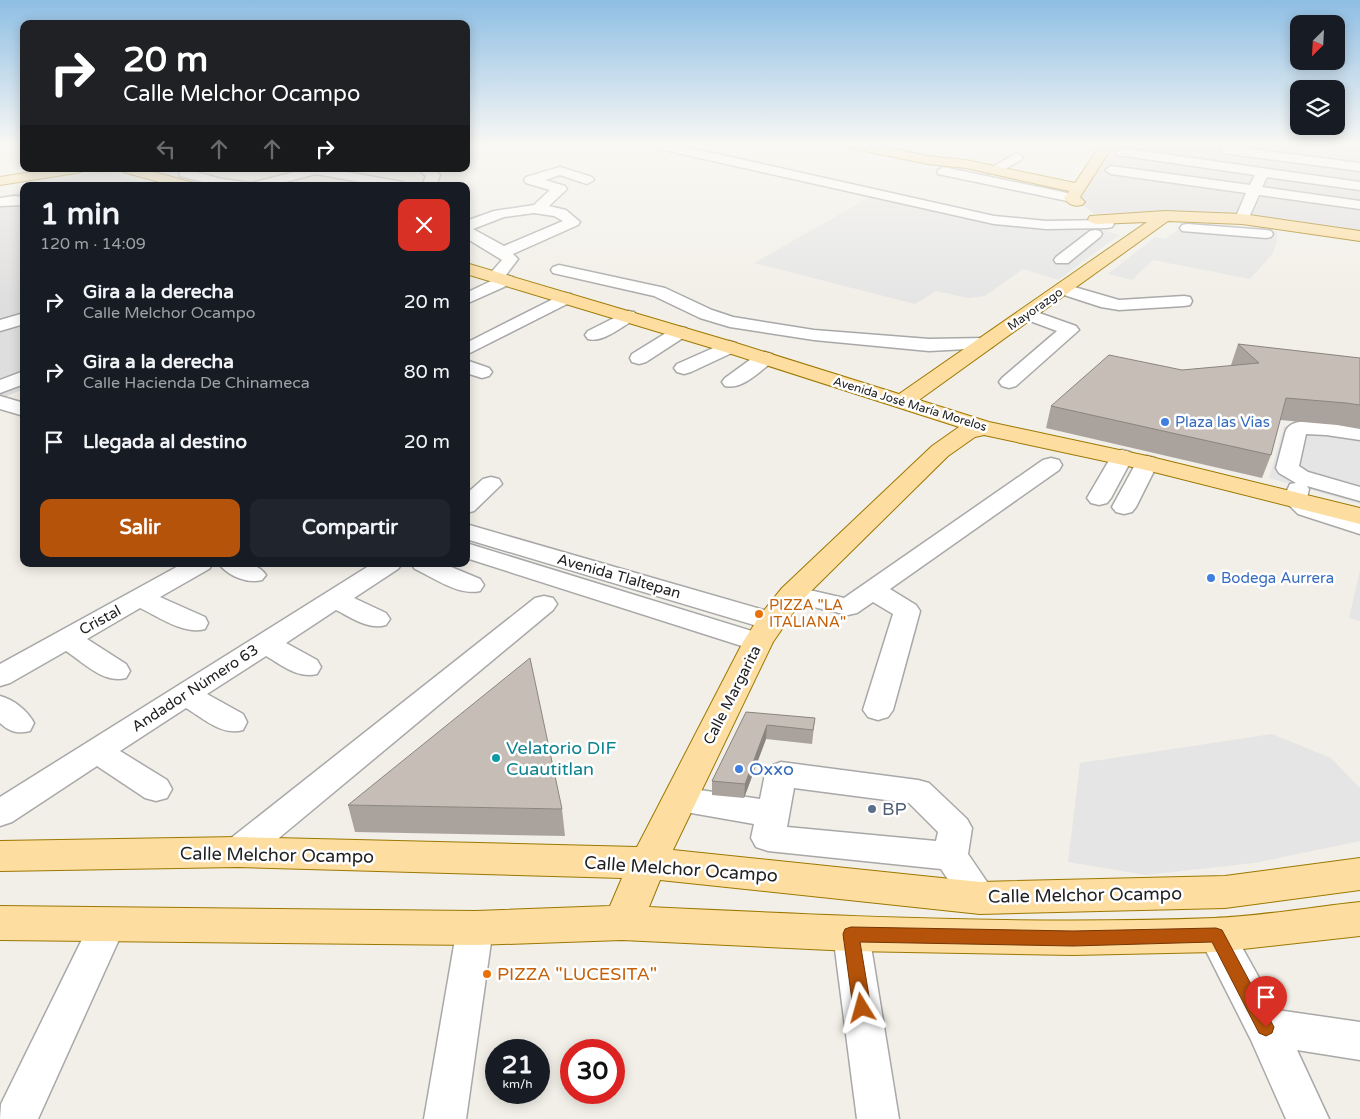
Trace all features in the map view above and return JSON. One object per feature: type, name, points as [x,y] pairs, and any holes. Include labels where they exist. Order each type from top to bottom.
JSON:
[{"type":"main road","points":[[1077,196],[1100,226],[1137,238]]},
{"type":"main road","points":[[1100,226],[1161,219],[1242,219],[1360,236]]},
{"type":"main road","points":[[1161,219],[1259,225],[1360,241]]},
{"type":"main road","name":"Mayorazgo","points":[[904,401],[1137,238],[1161,219]]},
{"type":"main road","name":"Avenida José María Morelos","points":[[470,269],[765,358],[984,428],[1147,463],[1298,488],[1360,516]]},
{"type":"main road","name":"Calle Margarita","points":[[622,923],[648,863],[765,631],[792,594],[940,451],[967,432],[984,428]]},
{"type":"main road","name":"Calle Melchor Ocampo","points":[[0,856],[238,852],[648,863],[980,898],[1225,892],[1360,874]]},
{"type":"main road","points":[[0,923],[475,928],[622,923],[851,934],[1073,938],[1216,935],[1360,919]]},
{"type":"street","points":[[538,208],[552,196]]},
{"type":"street","points":[[888,196],[994,220],[1046,226],[1100,226]]},
{"type":"street","points":[[911,196],[998,215],[1100,226]]},
{"type":"street","points":[[1242,219],[1252,196]]},
{"type":"street","points":[[1299,196],[1360,205]]},
{"type":"street","points":[[0,202],[20,201]]},
{"type":"street","points":[[470,225],[529,207],[558,212],[573,222],[504,252]]},
{"type":"street","points":[[1062,260],[1100,226]]},
{"type":"street","points":[[1187,228],[1266,234]]},
{"type":"street","points":[[470,234],[477,240],[504,252],[510,259],[501,278],[470,297]]},
{"type":"street","points":[[559,270],[659,292],[706,314],[730,322],[814,335],[930,344],[986,343]]},
{"type":"street","points":[[1064,289],[1119,305],[1184,301]]},
{"type":"street","points":[[470,348],[565,298]]},
{"type":"street","points":[[1009,382],[1070,330],[1028,314]]},
{"type":"street","points":[[0,315],[20,318]]},
{"type":"street","points":[[594,335],[628,316]]},
{"type":"street","points":[[0,326],[20,319]]},
{"type":"street","points":[[639,358],[680,332]]},
{"type":"street","points":[[684,368],[729,347]]},
{"type":"street","points":[[732,382],[765,358]]},
{"type":"street","points":[[0,386],[20,378]]},
{"type":"street","points":[[0,386],[20,393]]},
{"type":"street","points":[[0,402],[20,409]]},
{"type":"street","points":[[1360,434],[1299,427],[1296,430],[1287,468],[1298,488],[1306,509],[1360,527]]},
{"type":"street","points":[[1099,498],[1122,457]]},
{"type":"street","points":[[1124,507],[1147,463]]},
{"type":"street","points":[[792,594],[848,607],[1051,465]]},
{"type":"street","points":[[470,502],[490,484]]},
{"type":"street","points":[[1298,488],[1360,494]]},
{"type":"street","name":"Avenida Tlaltepan","points":[[470,533],[587,577],[765,631]]},
{"type":"street","name":"Avenida Tlaltepan","points":[[470,551],[587,577]]},
{"type":"street","name":"Cristal","points":[[0,676],[195,567]]},
{"type":"street","name":"Andador Número 63","points":[[0,813],[384,567]]},
{"type":"street","points":[[431,567],[471,585]]},
{"type":"street","points":[[873,590],[907,611],[878,710]]},
{"type":"street","points":[[140,598],[195,623]]},
{"type":"street","points":[[335,599],[377,619]]},
{"type":"street","points":[[238,852],[544,604]]},
{"type":"street","points":[[66,639],[116,671]]},
{"type":"street","points":[[265,643],[307,667]]},
{"type":"street","points":[[185,694],[232,722]]},
{"type":"street","points":[[96,751],[156,789]]},
{"type":"street","points":[[765,875],[771,826],[781,774],[918,792],[955,828],[951,856],[980,898]]},
{"type":"street","points":[[680,799],[771,826],[951,856]]},
{"type":"street","points":[[16,1119],[108,924]]},
{"type":"street","points":[[445,1119],[475,928]]},
{"type":"street","points":[[851,934],[878,1119]]},
{"type":"street","points":[[1216,935],[1266,1027],[1308,1119]]},
{"type":"street","points":[[1266,1027],[1360,1041]]},
{"type":"shaded area","points":[[20,196],[20,391],[0,399],[0,197]]},
{"type":"shaded area","points":[[1073,196],[1360,196],[1360,232],[1291,220],[1231,214],[1158,211],[1095,214],[1072,198]]},
{"type":"shaded area","points":[[870,197],[1004,225],[1101,230],[1119,235],[1058,280],[1023,269],[985,296],[968,298],[936,291],[915,304],[754,263]]},
{"type":"shaded area","points":[[1225,226],[1277,231],[1277,241],[1273,253],[1250,279],[1153,260],[1132,280],[1108,274],[1155,237],[1165,239],[1180,228],[1226,229]]},
{"type":"shaded area","points":[[1298,425],[1360,431],[1360,504],[1269,478],[1284,426]]},
{"type":"shaded area","points":[[1360,570],[1360,621],[1349,618]]},
{"type":"shaded area","points":[[1272,734],[1331,758],[1360,788],[1360,841],[1254,863],[1146,875],[1068,862],[1080,763]]},
{"type":"building","name":"Plaza las Vias","points":[[1238,344],[1360,358],[1360,405],[1286,398],[1271,455],[1051,406],[1109,355],[1182,370],[1259,363]]},
{"type":"building","name":"Velatorio DIF Cuautitlan","points":[[530,658],[562,809],[348,805]]},
{"type":"building","points":[[746,712],[815,718],[813,730],[767,725],[745,784],[712,781]]},
{"type":"place","name":"Plaza las Vias","points":[[1165,422]]},
{"type":"place","name":"Bodega Aurrera","points":[[1211,578]]},
{"type":"place","name":"PIZZA \"LA ITALIANA\"","points":[[759,614]]},
{"type":"place","name":"Velatorio DIF Cuautitlan","points":[[496,758]]},
{"type":"place","name":"Oxxo","points":[[739,769]]},
{"type":"place","name":"BP","points":[[872,809]]},
{"type":"place","name":"PIZZA \"LUCESITA\"","points":[[487,974]]},
{"type":"route","points":[[862,1008],[851,934],[1073,938],[1216,935],[1266,1027]]}]
